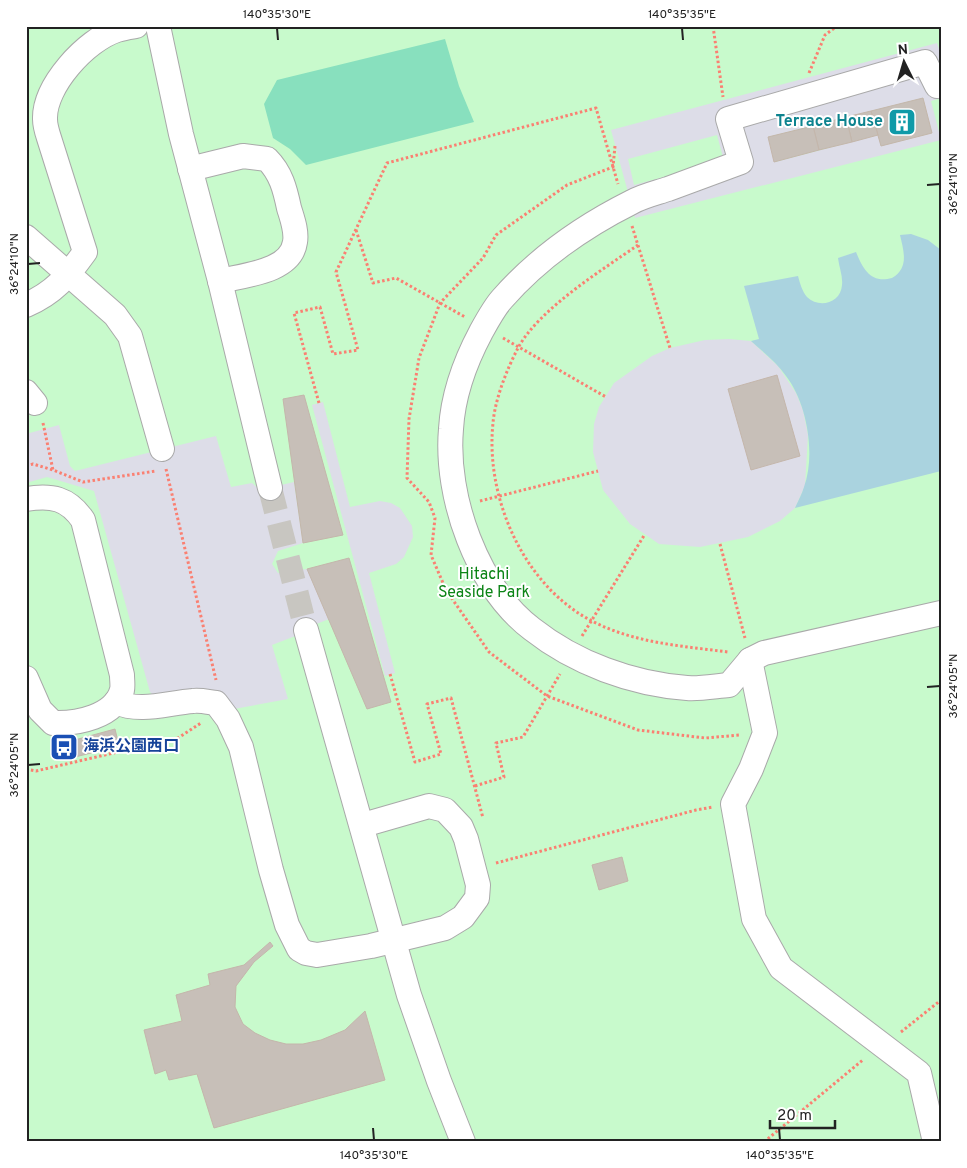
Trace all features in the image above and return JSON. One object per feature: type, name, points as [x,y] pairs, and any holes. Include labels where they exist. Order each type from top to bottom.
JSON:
[{"type":"street","points":[[26,305],[46,296],[69,274],[85,252],[49,138],[45,119],[51,93],[77,56],[101,38],[117,30],[136,26]]},
{"type":"street","points":[[158,26],[190,169],[220,281],[270,488]]},
{"type":"street","points":[[941,85],[937,86],[925,62],[728,119],[741,162],[630,202],[574,235],[529,272],[500,300],[466,360],[456,395],[451,430],[452,469],[459,506],[475,555],[496,592],[531,628],[571,655],[631,679],[688,688],[729,685],[750,660],[764,653],[941,613]]},
{"type":"street","points":[[190,169],[243,156],[267,159],[280,174],[287,196],[295,232],[295,243],[284,261],[274,267],[220,281]]},
{"type":"street","points":[[26,237],[115,315],[130,336],[164,459]]},
{"type":"street","points":[[26,499],[49,497],[62,501],[74,507],[83,520],[122,675],[122,690],[116,702],[105,712],[66,723],[52,723],[40,710],[26,678]]},
{"type":"street","points":[[306,630],[363,825],[409,995],[461,1141]]},
{"type":"street","points":[[750,660],[765,733],[751,769],[733,804],[754,919],[781,968],[919,1073],[935,1142]]},
{"type":"street","points":[[116,702],[125,706],[140,707],[196,700],[216,703],[228,719],[240,747],[287,925],[299,949],[306,954],[317,955],[445,928],[463,917],[477,898],[478,885],[485,867],[461,827],[450,814],[436,806],[429,806],[363,825]]},
{"type":"path","points":[[713,26],[724,100]]},
{"type":"path","points":[[808,78],[809,70],[825,35],[837,26]]},
{"type":"path","points":[[319,403],[294,313],[320,307],[333,354],[358,350],[336,272],[387,163],[596,108],[670,348]]},
{"type":"path","points":[[613,166],[615,146]]},
{"type":"path","points":[[613,166],[568,185],[496,234],[483,258],[440,303],[420,358],[409,419],[407,478],[428,502],[435,518],[432,555],[446,590],[489,652],[547,696],[638,730],[705,738],[765,733]]},
{"type":"path","points":[[356,229],[373,283],[396,278],[606,397]]},
{"type":"path","points":[[638,246],[600,271],[543,317],[519,347],[503,385],[493,421],[492,455],[498,497],[508,523],[528,561],[554,594],[592,621],[648,641],[730,653],[750,660]]},
{"type":"path","points":[[45,430],[53,470]]},
{"type":"path","points":[[26,466],[33,464],[84,482],[164,459],[217,686]]},
{"type":"path","points":[[509,494],[598,471]]},
{"type":"path","points":[[475,786],[504,777],[496,743],[523,737],[645,534]]},
{"type":"path","points":[[720,544],[742,625]]},
{"type":"path","points":[[390,674],[415,762],[441,754],[427,704],[451,698],[485,825]]},
{"type":"path","points":[[26,769],[36,771],[178,738],[208,719]]},
{"type":"path","points":[[485,867],[696,810],[733,804]]},
{"type":"path","points":[[485,867],[493,854]]},
{"type":"path","points":[[764,1142],[882,1044],[915,1023],[941,1000]]},
{"type":"green space","name":"Hitachi Seaside Park","points":[[26,26],[941,26],[941,1142],[26,1142]]},
{"type":"green space","points":[[445,39],[459,86],[474,122],[306,165],[290,149],[273,138],[264,104],[277,80]]},
{"type":"shaded area","points":[[937,43],[941,54],[941,98],[931,101],[941,140],[635,218],[611,130]],"holes":[[[923,98],[932,133],[881,146],[878,135],[775,162],[768,137]],[[717,135],[724,161],[634,185],[628,159]]]},
{"type":"shaded area","points":[[729,339],[751,341],[778,366],[796,393],[803,410],[808,435],[805,486],[795,508],[780,521],[748,537],[700,547],[659,544],[630,524],[603,490],[593,452],[594,424],[599,407],[614,383],[652,356],[670,348],[705,340]]},
{"type":"shaded area","points":[[323,402],[350,507],[380,501],[391,503],[400,508],[412,526],[413,537],[404,557],[396,564],[369,573],[395,673],[385,676],[312,405]]},
{"type":"shaded area","points":[[59,425],[70,466],[75,471],[216,436],[231,487],[252,483],[260,490],[294,482],[303,543],[278,551],[272,564],[278,573],[307,569],[329,619],[314,625],[298,635],[272,645],[288,699],[234,709],[155,697],[150,692],[94,491],[47,477],[26,483],[26,434]]},
{"type":"water","points":[[911,234],[928,240],[941,250],[941,471],[795,508],[808,474],[809,444],[804,414],[793,387],[786,376],[751,341],[759,339],[744,286],[798,276],[802,290],[807,297],[817,303],[829,302],[834,300],[841,291],[842,278],[838,258],[856,252],[865,269],[873,277],[878,279],[892,278],[901,269],[904,259],[900,235]]},
{"type":"building","name":"Terrace House","points":[[923,98],[932,133],[881,146],[871,111]]},
{"type":"building","points":[[871,111],[878,135],[852,142],[846,117]]},
{"type":"building","points":[[846,117],[852,142],[819,150],[813,126]]},
{"type":"building","points":[[813,126],[819,150],[774,162],[768,137]]},
{"type":"building","points":[[777,375],[800,456],[751,470],[728,389]]},
{"type":"building","points":[[304,395],[343,535],[303,543],[283,399]]},
{"type":"building","points":[[349,558],[391,702],[367,709],[307,569]]},
{"type":"building","points":[[115,729],[119,746],[75,757],[71,741]]},
{"type":"building","points":[[622,857],[628,881],[599,890],[592,865]]},
{"type":"building","points":[[270,942],[273,946],[254,962],[236,986],[235,1007],[243,1024],[255,1033],[270,1040],[286,1044],[303,1044],[321,1040],[345,1030],[365,1011],[385,1080],[214,1128],[197,1074],[169,1080],[166,1070],[155,1074],[144,1030],[182,1021],[176,995],[210,985],[208,974],[244,965]]},
{"type":"tunnel","points":[[270,488],[306,630]]},
{"type":"place","name":"Terrace House","points":[[902,122]]},
{"type":"place","name":"海浜公園西口","points":[[64,747]]}]
